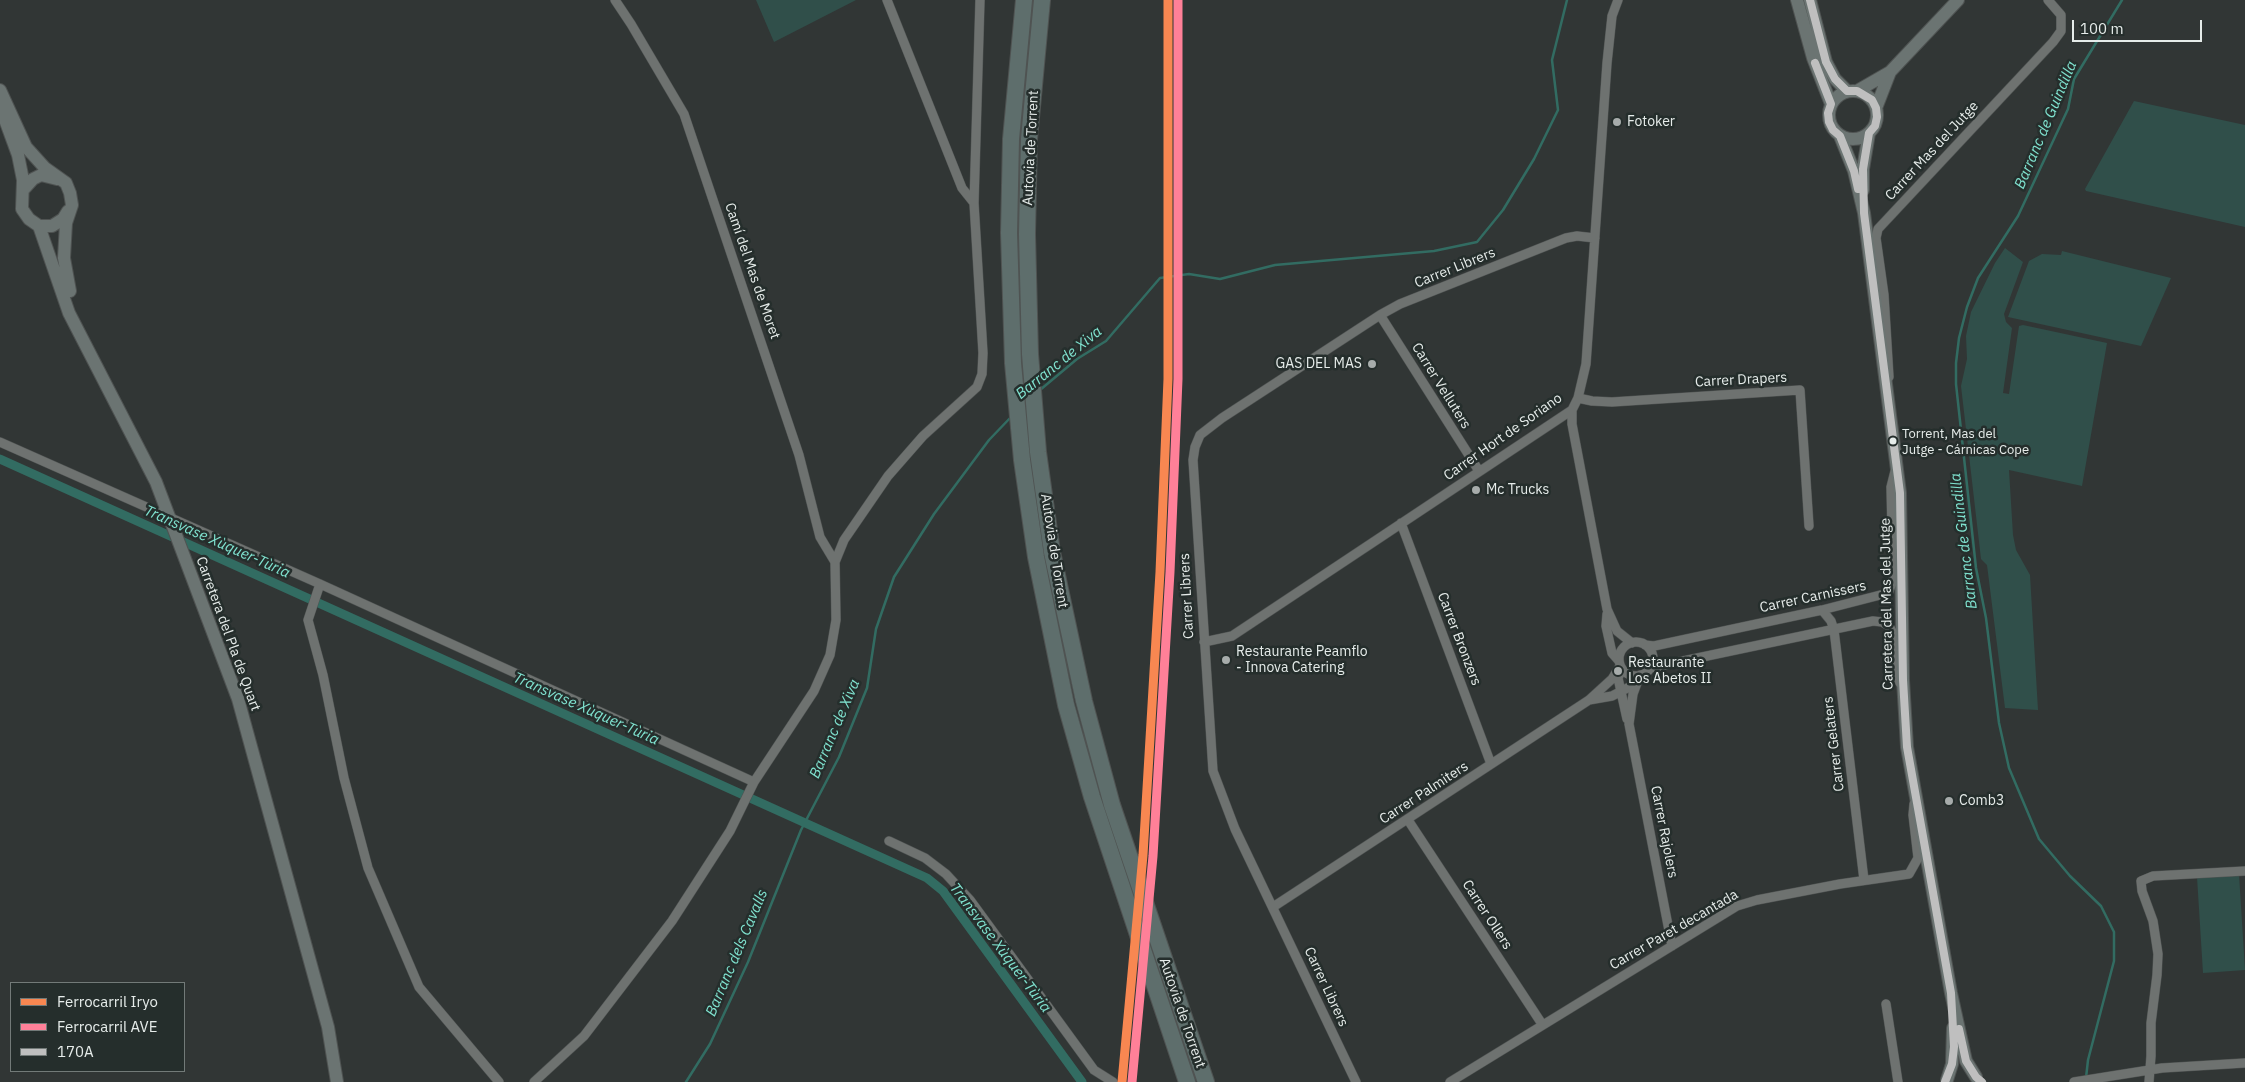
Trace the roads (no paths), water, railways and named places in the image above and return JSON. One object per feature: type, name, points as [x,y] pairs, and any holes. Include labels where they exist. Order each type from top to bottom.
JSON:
[{"type":"highway","points":[[1012,140],[1012,40],[1017,0]]},
{"type":"highway","name":"Autovia de Torrent","points":[[1024,0],[1012,140],[1009,233],[1013,363],[1022,460],[1036,557],[1066,705],[1106,843],[1187,1082]]},
{"type":"highway","name":"Autovia de Torrent","points":[[1044,0],[1037,45],[1029,138],[1027,224],[1030,354],[1038,452],[1052,552],[1086,710],[1112,805],[1206,1082]]},
{"type":"street","name":"Camí del Mas de Moret","points":[[615,0],[684,114],[796,446],[820,537],[835,562]]},
{"type":"street","points":[[887,0],[962,188],[974,203]]},
{"type":"street","points":[[534,1082],[584,1036],[672,921],[730,831],[754,782],[814,691],[830,655],[836,620],[835,562],[844,540],[888,476],[923,436],[977,387],[982,374],[983,353],[974,203],[980,0]]},
{"type":"street","name":"Carrer Hort de Soriano","points":[[1204,642],[1232,636],[1572,410],[1578,398],[1586,364],[1607,63],[1612,16],[1618,0]]},
{"type":"street","points":[[1797,0],[1813,58],[1831,104]]},
{"type":"street","points":[[1810,0],[1826,62],[1835,79],[1852,91],[1865,94],[1876,108]]},
{"type":"street","points":[[1890,72],[1876,108],[1875,126],[1870,133],[1855,140],[1840,136],[1833,130],[1829,122],[1828,113],[1831,104],[1841,94],[1852,91],[1890,72],[1958,0]]},
{"type":"street","name":"Carrer Mas del Jutge","points":[[1888,405],[1890,364],[1876,238],[1878,229],[2053,42],[2060,31],[2061,23],[2057,8],[2048,0]]},
{"type":"street","points":[[0,90],[26,147],[45,168],[66,183],[70,193],[72,205],[66,223],[64,240],[66,276],[76,314],[99,371]]},
{"type":"street","name":"Carretera del Pla de Quart","points":[[0,106],[18,155],[24,190],[21,197],[22,209],[29,219],[39,226],[69,313],[156,482],[238,699],[328,1027],[337,1082]]},
{"type":"street","name":"Carretera del Mas del Jutge","points":[[1870,133],[1863,170],[1864,213],[1900,493],[1904,696],[1908,747],[1951,993],[1966,1061],[1979,1080]]},
{"type":"street","name":"Carretera del Mas del Jutge","points":[[1840,136],[1854,171],[1864,213]]},
{"type":"street","points":[[24,190],[33,178],[41,175],[51,176],[66,183]]},
{"type":"street","points":[[39,226],[52,226],[63,219],[72,205]]},
{"type":"street","name":"Carrer Librers","points":[[1356,1082],[1235,829],[1213,771],[1193,460],[1200,435],[1222,418],[1380,315],[1400,304],[1566,238],[1577,236],[1595,238]]},
{"type":"street","name":"Carrer Velluters","points":[[1380,315],[1479,471]]},
{"type":"street","name":"Carrer Drapers","points":[[1578,398],[1612,402],[1800,390],[1809,526]]},
{"type":"street","name":"Carrer Rajolers","points":[[1572,410],[1572,424],[1606,608],[1606,626],[1612,653],[1620,665],[1618,678],[1620,692],[1629,724],[1672,946]]},
{"type":"street","points":[[0,442],[170,520],[320,584],[754,782]]},
{"type":"street","name":"Carrer Carnissers","points":[[1632,643],[1654,646],[1883,596],[1891,588],[1893,581],[1891,487],[1896,465]]},
{"type":"street","name":"Carrer Bronzers","points":[[1401,523],[1491,764]]},
{"type":"street","points":[[320,584],[308,620],[323,675],[344,778],[368,868],[419,986],[499,1082]]},
{"type":"street","name":"Carrer Rajolers","points":[[1606,608],[1618,631],[1632,643]]},
{"type":"street","name":"Carrer Gelaters","points":[[1822,610],[1831,620],[1834,630],[1864,880]]},
{"type":"street","points":[[1632,643],[1624,648],[1620,665],[1630,675],[1638,679],[1650,668],[1873,621],[1882,622],[1889,626],[1895,646],[1896,671],[1904,696]]},
{"type":"street","points":[[1645,646],[1652,656],[1650,668]]},
{"type":"street","name":"Carrer Palmiters","points":[[1273,906],[1408,820],[1589,700],[1612,679],[1620,665]]},
{"type":"street","name":"Carrer Rajolers","points":[[1629,724],[1630,710],[1638,679]]},
{"type":"street","name":"Carrer Palmiters","points":[[1589,700],[1604,698],[1620,692],[1638,679]]},
{"type":"street","points":[[1604,698],[1624,710]]},
{"type":"street","name":"Carrer Paret decantada","points":[[1450,1082],[1737,906],[1756,900],[1864,880],[1909,874],[1918,858],[1913,816],[1915,789]]},
{"type":"street","name":"Carrer Ollers","points":[[1408,820],[1542,1024]]},
{"type":"street","points":[[889,841],[925,858],[946,874],[970,900],[1094,1070],[1113,1082]]},
{"type":"street","points":[[2149,1082],[2151,1070],[2150,1023],[2158,954],[2154,928],[2141,881],[2153,876],[2245,871]]},
{"type":"street","name":"Carretera del Mas del Jutge","points":[[1946,1081],[1954,1046],[1951,993]]},
{"type":"street","points":[[1886,1004],[1898,1082]]},
{"type":"street","points":[[2074,1082],[2151,1070],[2245,1063]]},
{"type":"street","points":[[1946,1081],[1961,1074],[1979,1080]]},
{"type":"waterway","name":"Barranc de Xiva","points":[[1040,390],[1077,359],[1106,341],[1160,278],[1189,274],[1220,279],[1275,265],[1434,251],[1477,242],[1503,210],[1534,159],[1558,110],[1552,60],[1567,0]]},
{"type":"waterway","name":"Barranc de Guindilla","points":[[2086,1078],[2088,1060],[2114,961],[2114,932],[2101,906],[2070,876],[2039,839],[2009,768],[1999,723],[1986,618],[1976,568],[1956,384],[1956,363],[1959,338],[1967,307],[1978,278],[2018,216],[2068,109],[2074,79],[2122,0]]},
{"type":"waterway","name":"Barranc de Xiva","points":[[686,1082],[710,1044],[748,962],[801,830],[839,757],[867,688],[876,629],[894,577],[934,514],[989,440],[1012,416]]},
{"type":"waterway","name":"Transvase Xùquer-Tùria","points":[[0,459],[927,878],[943,891],[1082,1082]]},
{"type":"rail line","name":"Iryo","points":[[1122,1082],[1143,855],[1160,572],[1168,379],[1168,0]]},
{"type":"rail line","name":"AVE","points":[[1132,1082],[1153,856],[1170,572],[1178,379],[1178,0]]},
{"type":"place","name":"Fotoker","points":[[1617,122]]},
{"type":"place","name":"GAS DEL MAS","points":[[1372,364]]},
{"type":"place","name":"Torrent, Mas del Jutge - Cárnicas Cope","points":[[1893,441]]},
{"type":"place","name":"Mc Trucks","points":[[1476,490]]},
{"type":"place","name":"Restaurante Peamflo - Innova Catering","points":[[1226,660]]},
{"type":"place","name":"Restaurante Los Abetos II","points":[[1618,671]]},
{"type":"place","name":"Comb3","points":[[1949,801]]},
{"type":"water label","name":"Barranc dels Cavalls","points":[[737,953]]}]
